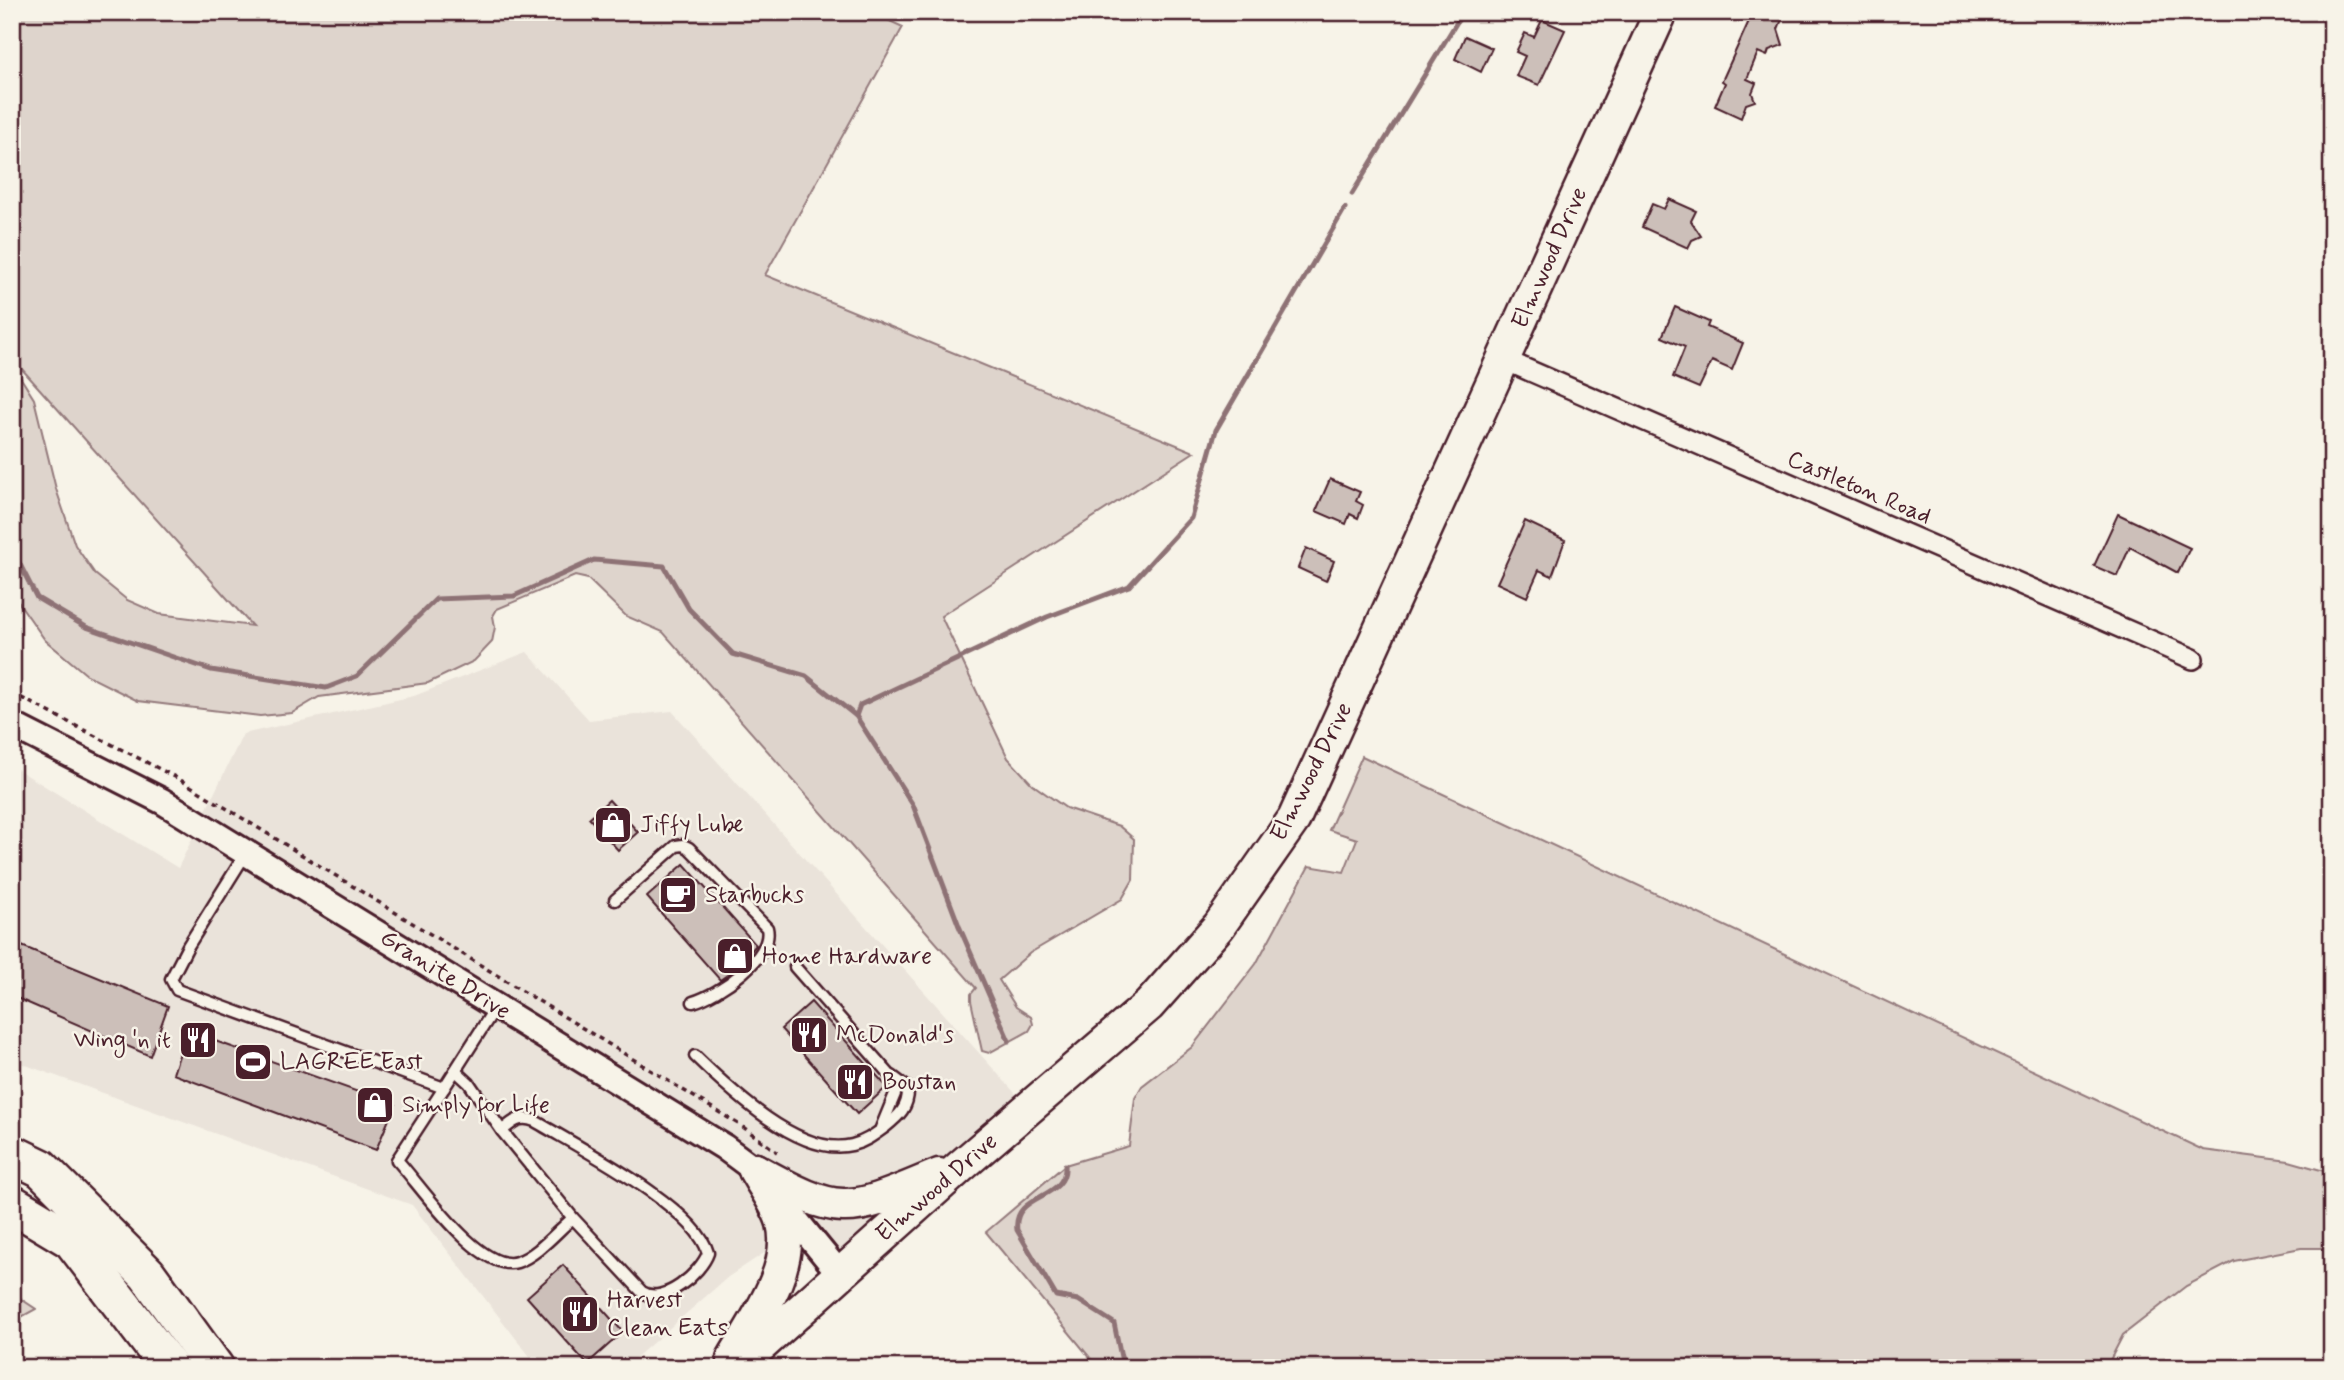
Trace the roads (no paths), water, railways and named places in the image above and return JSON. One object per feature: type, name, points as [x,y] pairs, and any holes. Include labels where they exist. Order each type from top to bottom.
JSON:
[{"type":"highway","points":[[12,1154],[41,1168],[147,1274],[215,1368]]},
{"type":"highway","points":[[12,1204],[72,1240],[170,1368]]},
{"type":"main road","name":"Elmwood Drive","points":[[736,1368],[960,1167],[1149,1005],[1219,926],[1294,818],[1505,360],[1661,12]]},
{"type":"main road","points":[[755,1170],[800,1195],[827,1205],[846,1207],[870,1204],[960,1167]]},
{"type":"main road","points":[[728,1368],[776,1279],[785,1238],[783,1221],[755,1170]]},
{"type":"street","name":"Castleton Road","points":[[1505,360],[2193,659]]},
{"type":"street","name":"Granite Drive","points":[[12,725],[133,785],[247,852],[724,1147],[755,1170],[839,1274]]},
{"type":"lane","points":[[615,900],[676,846],[683,845],[690,848],[767,928],[766,944],[757,959],[712,997],[693,1002]]},
{"type":"lane","points":[[247,852],[188,946],[172,979],[177,990],[444,1088]]},
{"type":"lane","points":[[695,1055],[744,1101],[805,1139],[822,1146],[852,1146],[879,1131],[897,1089],[892,1076],[794,967]]},
{"type":"lane","points":[[496,1006],[397,1160],[478,1252],[502,1264],[514,1263],[528,1257],[573,1218]]},
{"type":"lane","points":[[456,1071],[469,1083],[502,1131],[573,1218],[650,1297],[660,1298],[671,1292],[705,1261],[708,1253],[699,1234],[655,1195],[526,1117],[517,1119],[502,1131]]},
{"type":"waterway","points":[[1352,194],[1463,12]]},
{"type":"waterway","points":[[856,716],[860,705],[1047,617],[1129,586],[1191,518],[1216,430],[1345,208]]},
{"type":"waterway","points":[[12,549],[37,598],[86,627],[211,670],[326,688],[357,676],[436,599],[514,596],[594,560],[664,566],[689,609],[733,654],[806,676],[856,716],[913,805],[959,926],[1009,1041]]},
{"type":"waterway","points":[[1065,1165],[1064,1177],[1058,1185],[1023,1209],[1018,1218],[1017,1230],[1056,1296],[1078,1300],[1114,1323],[1121,1357],[1128,1368]]},
{"type":"place","name":"Jiffy Lube","points":[[613,825]]},
{"type":"place","name":"Starbucks","points":[[678,895]]},
{"type":"place","name":"Home Hardware","points":[[735,956]]},
{"type":"place","name":"McDonald's","points":[[809,1035]]},
{"type":"place","name":"Wing 'n it","points":[[198,1040]]},
{"type":"place","name":"LAGREE East","points":[[253,1062]]},
{"type":"place","name":"Boustan","points":[[855,1082]]},
{"type":"place","name":"Simply for Life","points":[[375,1105]]},
{"type":"place","name":"Harvest Clean Eats","points":[[580,1314]]}]
